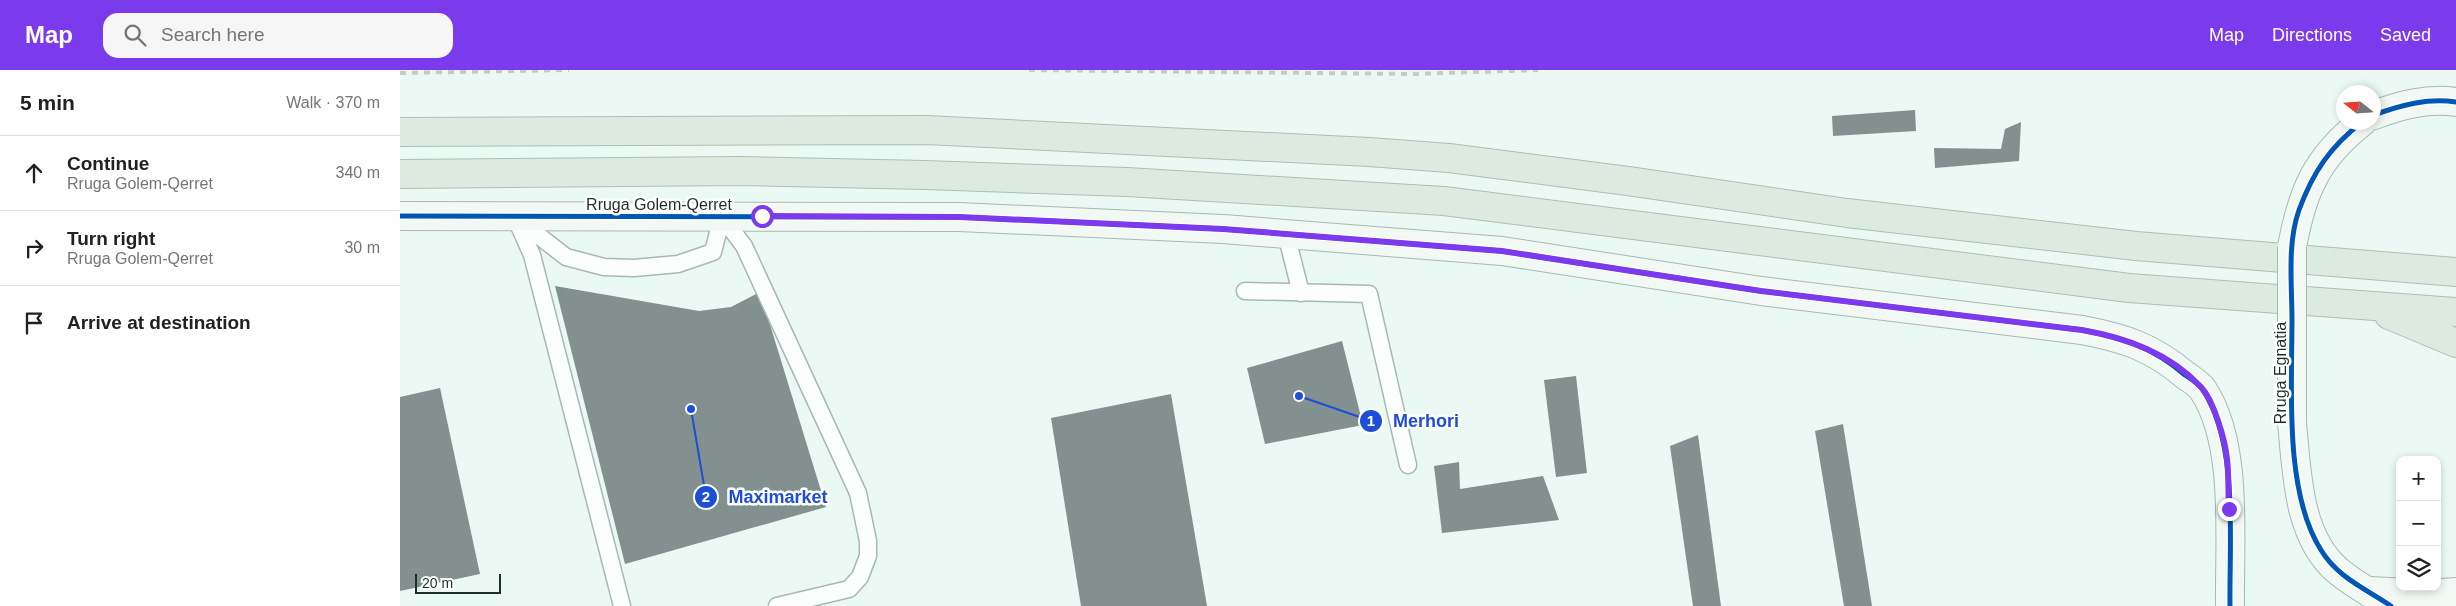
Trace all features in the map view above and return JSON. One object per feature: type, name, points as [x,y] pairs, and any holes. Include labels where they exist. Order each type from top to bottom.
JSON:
[{"type":"highway","points":[[400,132],[926,130],[1369,152],[1449,158],[1628,181],[1847,213],[2136,246],[2372,267],[2456,272]]},
{"type":"highway","points":[[400,174],[740,171],[925,175],[1126,182],[1444,200],[2129,288],[2456,312]]},
{"type":"highway","points":[[2369,307],[2456,343]]},
{"type":"main road","points":[[2381,112],[2401,105],[2436,99],[2456,102]]},
{"type":"main road","name":"Rruga Egnatia","points":[[2352,130],[2324,158],[2299,212],[2292,247],[2292,423],[2297,480],[2311,530],[2320,550],[2335,569],[2391,606]]},
{"type":"main road","name":"Rruga Golem-Qerret","points":[[400,216],[959,217],[1286,234],[1502,251],[1761,291],[2118,336],[2148,348],[2202,388],[2217,419],[2227,458],[2230,606]]},
{"type":"main road","points":[[2368,591],[2428,594],[2456,592]]},
{"type":"lane","points":[[515,217],[566,257],[604,267],[634,268],[678,264],[713,252],[722,217]]},
{"type":"lane","points":[[515,217],[532,255],[622,606]]},
{"type":"lane","points":[[722,217],[744,246],[858,494],[868,541],[868,556],[860,576],[849,589],[777,606]]},
{"type":"lane","points":[[1286,234],[1301,293]]},
{"type":"lane","points":[[1245,291],[1369,294],[1408,465]]},
{"type":"building","points":[[1915,110],[1916,131],[1833,136],[1832,116]]},
{"type":"building","points":[[2021,122],[2019,161],[1935,168],[1934,148],[2001,149],[2005,129]]},
{"type":"building","points":[[555,286],[699,311],[731,307],[760,292],[826,507],[625,564]]},
{"type":"building","points":[[1342,341],[1363,425],[1265,444],[1247,368]]},
{"type":"building","points":[[1576,376],[1587,473],[1556,477],[1544,380]]},
{"type":"building","points":[[440,388],[480,574],[400,591],[400,397]]},
{"type":"building","points":[[1171,394],[1207,606],[1081,606],[1051,418]]},
{"type":"building","points":[[1843,424],[1872,606],[1844,606],[1815,431]]},
{"type":"building","points":[[1698,435],[1721,606],[1693,606],[1670,446]]},
{"type":"building","points":[[1459,462],[1460,489],[1543,476],[1559,520],[1442,533],[1434,466]]},
{"type":"railway","points":[[400,73],[569,70]]},
{"type":"railway","points":[[1029,70],[1412,74],[1538,70]]},
{"type":"cycle path","points":[[2381,113],[2414,103],[2456,102]]},
{"type":"cycle path","points":[[2352,130],[2332,151],[2317,172],[2304,196],[2295,223],[2291,264],[2291,407],[2293,438],[2301,499],[2309,526],[2321,550],[2335,568],[2391,606]]},
{"type":"cycle path","points":[[400,216],[959,217],[1223,229],[1502,251],[1761,291],[2097,333],[2137,345],[2173,365],[2203,390],[2214,412],[2222,438],[2230,494],[2230,606]]},
{"type":"place","name":"Merhori","points":[[1299,396]]},
{"type":"place","name":"Maximarket","points":[[691,409]]},
{"type":"route","points":[[762,216],[959,217],[1223,229],[1502,251],[1761,291],[2118,336],[2148,348],[2202,388],[2217,419],[2227,458],[2229,509]]}]
